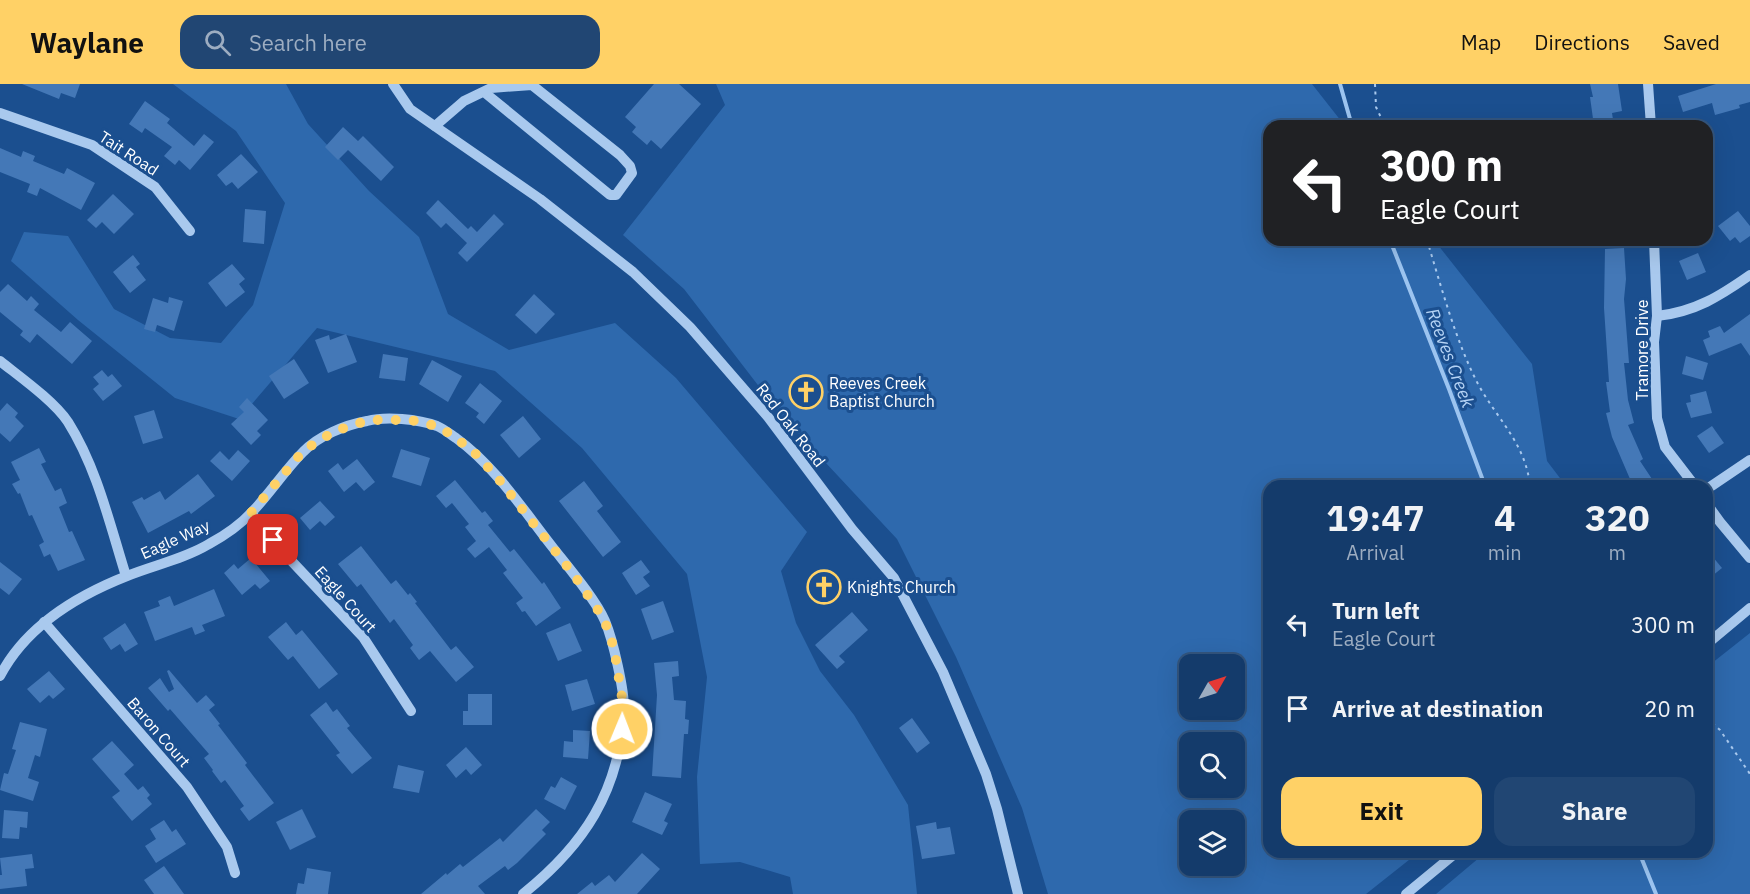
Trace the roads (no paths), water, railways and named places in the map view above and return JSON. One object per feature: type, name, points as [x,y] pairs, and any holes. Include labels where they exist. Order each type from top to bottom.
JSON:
[{"type":"street","name":"Red Oak Road","points":[[393,84],[410,108],[540,199],[633,272],[690,327],[768,417],[852,529],[894,578],[943,672],[986,774],[1018,894]]},
{"type":"street","points":[[1648,84],[1651,120]]},
{"type":"street","points":[[435,126],[464,101],[491,88],[532,86],[620,155],[630,166],[632,173],[616,195],[610,195],[484,92]]},
{"type":"street","name":"Tait Road","points":[[0,113],[92,145],[155,187],[190,231]]},
{"type":"street","name":"Tramore Drive","points":[[1654,246],[1658,316],[1654,342],[1657,418],[1665,447],[1690,480]]},
{"type":"street","points":[[1658,316],[1679,314],[1719,297],[1750,275]]},
{"type":"street","points":[[0,361],[32,386],[67,421],[92,471],[126,576]]},
{"type":"street","name":"Eagle Way","points":[[0,676],[9,658],[44,622],[70,602],[126,576],[168,562],[209,544],[251,513],[304,450],[335,431],[369,420],[411,420],[440,427],[472,450],[497,477],[574,575],[604,619],[614,648],[624,710],[619,747],[610,782],[597,813],[576,845],[550,873],[523,894]]},
{"type":"street","points":[[1713,485],[1750,460]]},
{"type":"street","points":[[1713,512],[1750,558]]},
{"type":"street","name":"Eagle Court","points":[[251,513],[284,553],[363,637],[411,711]]},
{"type":"street","points":[[1713,639],[1750,608]]},
{"type":"street","name":"Baron Court","points":[[44,622],[187,786],[227,847],[235,873]]},
{"type":"street","points":[[1406,894],[1450,858]]},
{"type":"waterway","name":"Reeves Creek","points":[[1340,84],[1350,120]]},
{"type":"waterway","name":"Reeves Creek","points":[[1392,246],[1483,480]]},
{"type":"waterway","name":"Reeves Creek","points":[[1641,858],[1656,894]]},
{"type":"place","name":"Reeves Creek Baptist Church","points":[[806,392]]},
{"type":"place","name":"Knights Church","points":[[824,587]]}]
